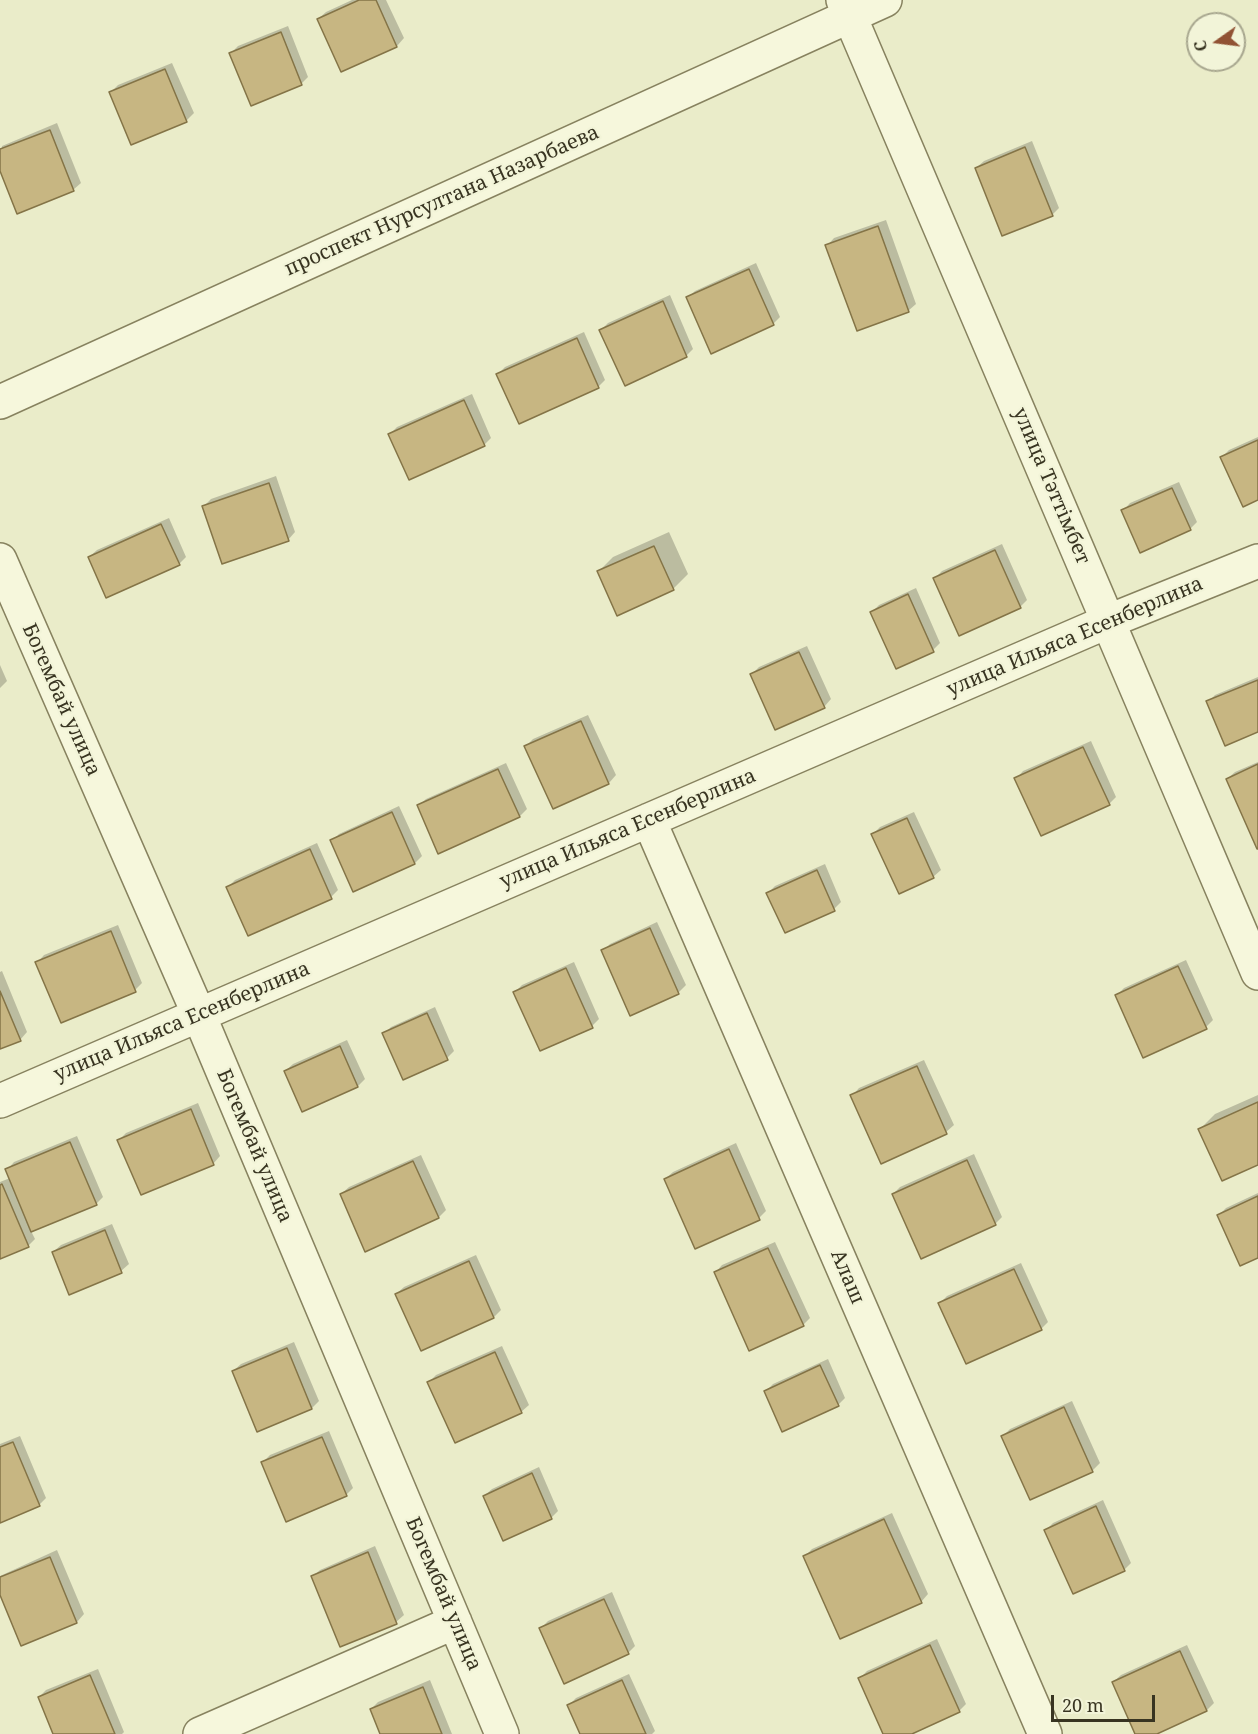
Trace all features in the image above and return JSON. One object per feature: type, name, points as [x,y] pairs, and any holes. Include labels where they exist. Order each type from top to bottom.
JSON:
[{"type":"street","name":"проспект Нурсултана Назарбаева","points":[[0,402],[846,8],[885,0]]},
{"type":"street","name":"улица Тәттімбет","points":[[846,8],[1258,973]]},
{"type":"street","name":"Богембай улица","points":[[0,560],[199,1015],[502,1734]]},
{"type":"street","name":"улица Ильяса Есенберлина","points":[[0,1101],[1109,621],[1258,561]]},
{"type":"street","name":"Алаш","points":[[649,820],[1045,1734]]},
{"type":"street","points":[[200,1734],[455,1622]]},
{"type":"building","points":[[359,0],[376,0],[397,47],[341,72],[317,19]]},
{"type":"building","points":[[281,32],[302,85],[251,106],[229,53]]},
{"type":"building","points":[[165,69],[187,122],[131,145],[109,92]]},
{"type":"building","points":[[50,130],[74,191],[17,214],[0,171],[0,149]]},
{"type":"building","points":[[1025,147],[1053,216],[1002,236],[975,168]]},
{"type":"building","points":[[878,226],[909,312],[857,331],[825,245]]},
{"type":"building","points":[[749,269],[774,325],[711,354],[686,297]]},
{"type":"building","points":[[663,301],[687,357],[625,386],[599,330]]},
{"type":"building","points":[[577,338],[599,388],[519,424],[496,374]]},
{"type":"building","points":[[464,400],[485,446],[409,480],[388,434]]},
{"type":"building","points":[[1258,440],[1258,500],[1243,507],[1220,457]]},
{"type":"building","points":[[269,483],[289,541],[222,564],[202,506]]},
{"type":"building","points":[[1172,488],[1191,530],[1140,553],[1121,510]]},
{"type":"building","points":[[161,524],[180,565],[106,598],[88,557]]},
{"type":"building","points":[[654,546],[674,590],[617,616],[597,571]]},
{"type":"building","points":[[995,550],[1021,608],[959,636],[933,578]]},
{"type":"building","points":[[908,594],[934,652],[896,669],[870,612]]},
{"type":"building","points":[[799,652],[825,708],[775,730],[750,674]]},
{"type":"building","points":[[1258,680],[1258,732],[1225,746],[1206,701]]},
{"type":"building","points":[[581,721],[609,784],[553,809],[524,746]]},
{"type":"building","points":[[1083,747],[1110,805],[1041,836],[1014,778]]},
{"type":"building","points":[[1258,764],[1258,849],[1257,849],[1226,779]]},
{"type":"building","points":[[498,769],[520,817],[438,854],[417,805]]},
{"type":"building","points":[[392,812],[415,864],[353,892],[330,840]]},
{"type":"building","points":[[907,818],[934,878],[899,894],[871,834]]},
{"type":"building","points":[[310,849],[332,899],[248,936],[226,887]]},
{"type":"building","points":[[817,870],[835,911],[785,933],[766,893]]},
{"type":"building","points":[[650,928],[679,994],[630,1016],[601,950]]},
{"type":"building","points":[[111,931],[136,992],[61,1023],[35,962]]},
{"type":"building","points":[[1178,966],[1207,1029],[1143,1058],[1115,995]]},
{"type":"building","points":[[566,968],[593,1028],[540,1051],[513,992]]},
{"type":"building","points":[[0,991],[21,1041],[0,1049]]},
{"type":"building","points":[[427,1013],[448,1060],[403,1080],[382,1033]]},
{"type":"building","points":[[340,1046],[358,1087],[302,1112],[284,1071]]},
{"type":"building","points":[[917,1066],[947,1134],[881,1164],[850,1095]]},
{"type":"building","points":[[1258,1102],[1258,1165],[1222,1181],[1198,1129]]},
{"type":"building","points":[[191,1109],[214,1165],[141,1195],[117,1140]]},
{"type":"building","points":[[70,1142],[97,1205],[31,1232],[5,1169]]},
{"type":"building","points":[[729,1149],[760,1220],[695,1249],[664,1179]]},
{"type":"building","points":[[967,1160],[996,1225],[921,1259],[892,1194]]},
{"type":"building","points":[[413,1161],[439,1218],[365,1252],[340,1194]]},
{"type":"building","points":[[2,1184],[29,1247],[0,1259],[0,1185]]},
{"type":"building","points":[[1258,1196],[1258,1258],[1240,1266],[1217,1215]]},
{"type":"building","points":[[105,1230],[122,1273],[69,1295],[52,1252]]},
{"type":"building","points":[[768,1248],[804,1326],[749,1351],[714,1272]]},
{"type":"building","points":[[469,1261],[494,1318],[421,1351],[395,1294]]},
{"type":"building","points":[[1014,1269],[1042,1330],[966,1364],[938,1303]]},
{"type":"building","points":[[287,1348],[312,1409],[257,1432],[232,1371]]},
{"type":"building","points":[[495,1352],[522,1413],[455,1443],[427,1382]]},
{"type":"building","points":[[820,1365],[839,1406],[782,1432],[764,1391]]},
{"type":"building","points":[[1064,1407],[1093,1472],[1030,1500],[1001,1436]]},
{"type":"building","points":[[322,1437],[347,1496],[286,1522],[261,1462]]},
{"type":"building","points":[[13,1442],[40,1506],[0,1523],[0,1447]]},
{"type":"building","points":[[532,1473],[552,1519],[503,1541],[483,1496]]},
{"type":"building","points":[[1096,1506],[1125,1571],[1073,1594],[1044,1530]]},
{"type":"building","points":[[884,1519],[922,1603],[840,1639],[803,1556]]},
{"type":"building","points":[[368,1552],[397,1624],[340,1647],[311,1576]]},
{"type":"building","points":[[50,1557],[77,1623],[21,1646],[0,1595],[0,1577]]},
{"type":"building","points":[[604,1599],[629,1654],[564,1684],[539,1628]]},
{"type":"building","points":[[930,1645],[960,1712],[912,1734],[883,1734],[858,1678]]},
{"type":"building","points":[[1180,1651],[1207,1711],[1157,1734],[1135,1734],[1112,1682]]},
{"type":"building","points":[[90,1675],[115,1734],[53,1734],[38,1697]]},
{"type":"building","points":[[622,1680],[646,1734],[580,1734],[567,1705]]},
{"type":"building","points":[[423,1687],[442,1734],[380,1734],[370,1709]]}]
